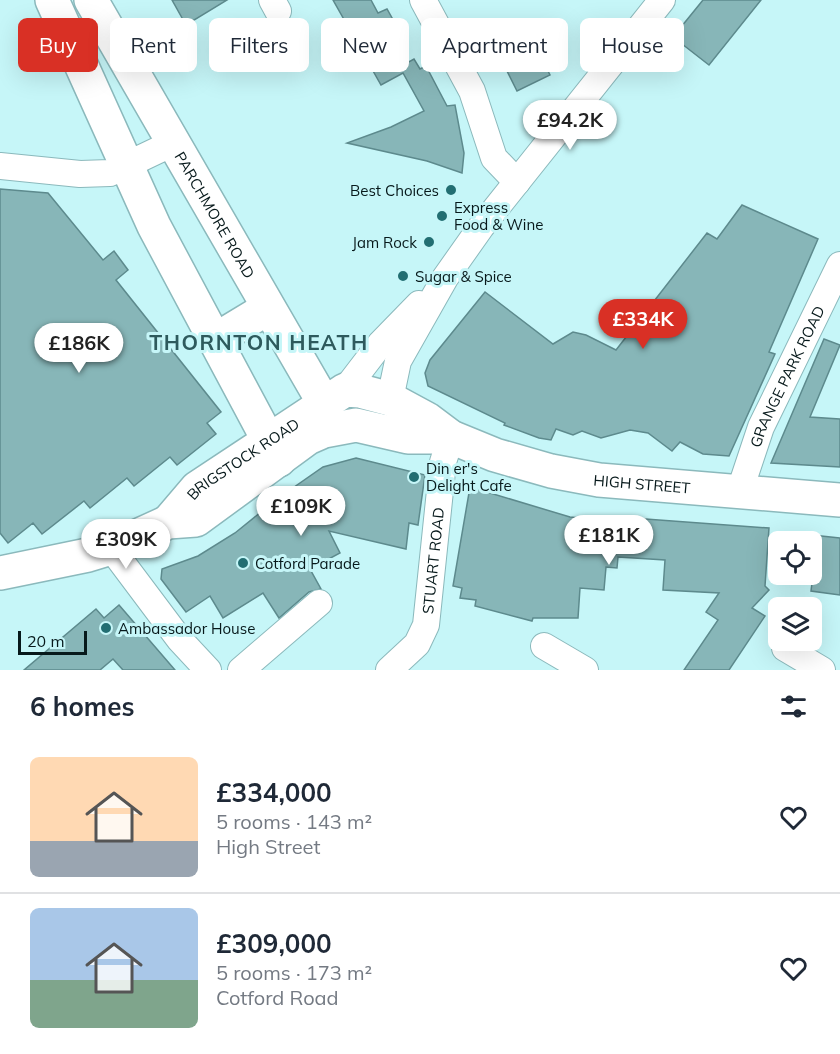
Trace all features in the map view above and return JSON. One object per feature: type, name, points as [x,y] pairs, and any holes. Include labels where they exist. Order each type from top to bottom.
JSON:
[{"type":"main road","points":[[52,0],[124,164],[211,337],[274,451]]},
{"type":"main road","name":"PARCHMORE ROAD","points":[[91,0],[175,142],[268,309],[331,408]]},
{"type":"main road","points":[[211,337],[225,334],[268,309]]},
{"type":"main road","name":"HIGH STREET","points":[[451,436],[408,437],[367,425],[341,427],[331,408],[360,391],[390,399],[427,419],[451,436],[502,458],[551,471],[599,480],[840,500]]},
{"type":"main road","name":"BRIGSTOCK ROAD","points":[[0,573],[111,548],[168,522],[196,520],[312,414],[331,408]]},
{"type":"street","points":[[423,0],[472,91],[494,158],[518,182]]},
{"type":"street","points":[[331,408],[381,343],[445,278],[662,0]]},
{"type":"street","points":[[0,166],[80,174],[110,173],[124,164],[175,142]]},
{"type":"street","name":"GRANGE PARK ROAD","points":[[740,490],[761,427],[840,265]]},
{"type":"street","points":[[390,399],[398,361],[445,278]]},
{"type":"street","name":"STUART ROAD","points":[[389,670],[417,644],[426,625],[443,462],[451,436]]},
{"type":"street","points":[[111,548],[180,640],[208,670]]},
{"type":"street","points":[[242,670],[319,603]]},
{"type":"street","points":[[544,646],[581,669]]},
{"type":"street","points":[[792,658],[822,670]]},
{"type":"building","points":[[172,0],[227,0],[197,18],[182,18]]},
{"type":"building","points":[[333,0],[371,0],[378,13],[387,9],[392,18],[343,18]]},
{"type":"building","points":[[703,0],[761,0],[709,65],[684,46],[684,23]]},
{"type":"building","points":[[414,59],[421,72],[429,72],[447,106],[455,105],[464,153],[462,173],[427,161],[347,143],[391,127],[424,111],[403,73],[381,85],[374,72],[409,72],[409,62]]},
{"type":"building","points":[[508,72],[548,72],[550,75],[517,91]]},
{"type":"building","points":[[0,189],[48,193],[103,260],[114,251],[128,270],[116,280],[221,412],[207,423],[216,434],[177,465],[170,457],[134,486],[127,478],[90,508],[84,501],[42,534],[33,523],[8,543],[0,533]]},
{"type":"building","points":[[742,205],[818,239],[769,352],[775,354],[729,456],[703,454],[680,442],[672,451],[648,433],[630,430],[601,438],[582,431],[573,435],[556,429],[551,440],[539,438],[504,425],[505,423],[428,386],[425,373],[430,360],[485,292],[553,344],[573,332],[586,335],[616,350],[707,233],[717,239]]},
{"type":"building","points":[[824,339],[840,345],[810,417],[840,419],[840,467],[771,463]]},
{"type":"building","points":[[356,458],[425,475],[418,525],[409,523],[406,549],[329,531],[340,553],[310,569],[321,589],[309,592],[279,618],[263,593],[223,618],[210,596],[186,612],[161,579],[162,569],[198,556],[235,533],[277,499],[323,467]]},
{"type":"building","points":[[470,487],[570,517],[599,520],[605,516],[769,528],[765,586],[769,590],[752,608],[765,616],[729,670],[684,670],[718,620],[706,612],[719,593],[663,590],[665,560],[618,557],[617,568],[606,567],[604,590],[580,588],[578,618],[533,618],[532,621],[475,606],[476,600],[460,598],[462,588],[453,586]]},
{"type":"building","points":[[822,536],[840,538],[840,595],[811,591],[812,585],[822,585]]},
{"type":"building","name":"Ambassador House","points":[[119,605],[175,670],[123,670],[113,659],[100,670],[24,670],[96,609],[104,618]]},
{"type":"place","name":"Best Choices","points":[[451,190]]},
{"type":"place","name":"Express Food & Wine","points":[[442,216]]},
{"type":"place","name":"Jam Rock","points":[[429,242]]},
{"type":"place","name":"Sugar & Spice","points":[[403,276]]},
{"type":"place","name":"Din er's Delight Cafe","points":[[414,477]]},
{"type":"place","name":"Cotford Parade","points":[[243,563]]},
{"type":"place","name":"Ambassador House","points":[[106,628]]},
{"type":"district","name":"THORNTON HEATH","points":[[259,342]]}]
